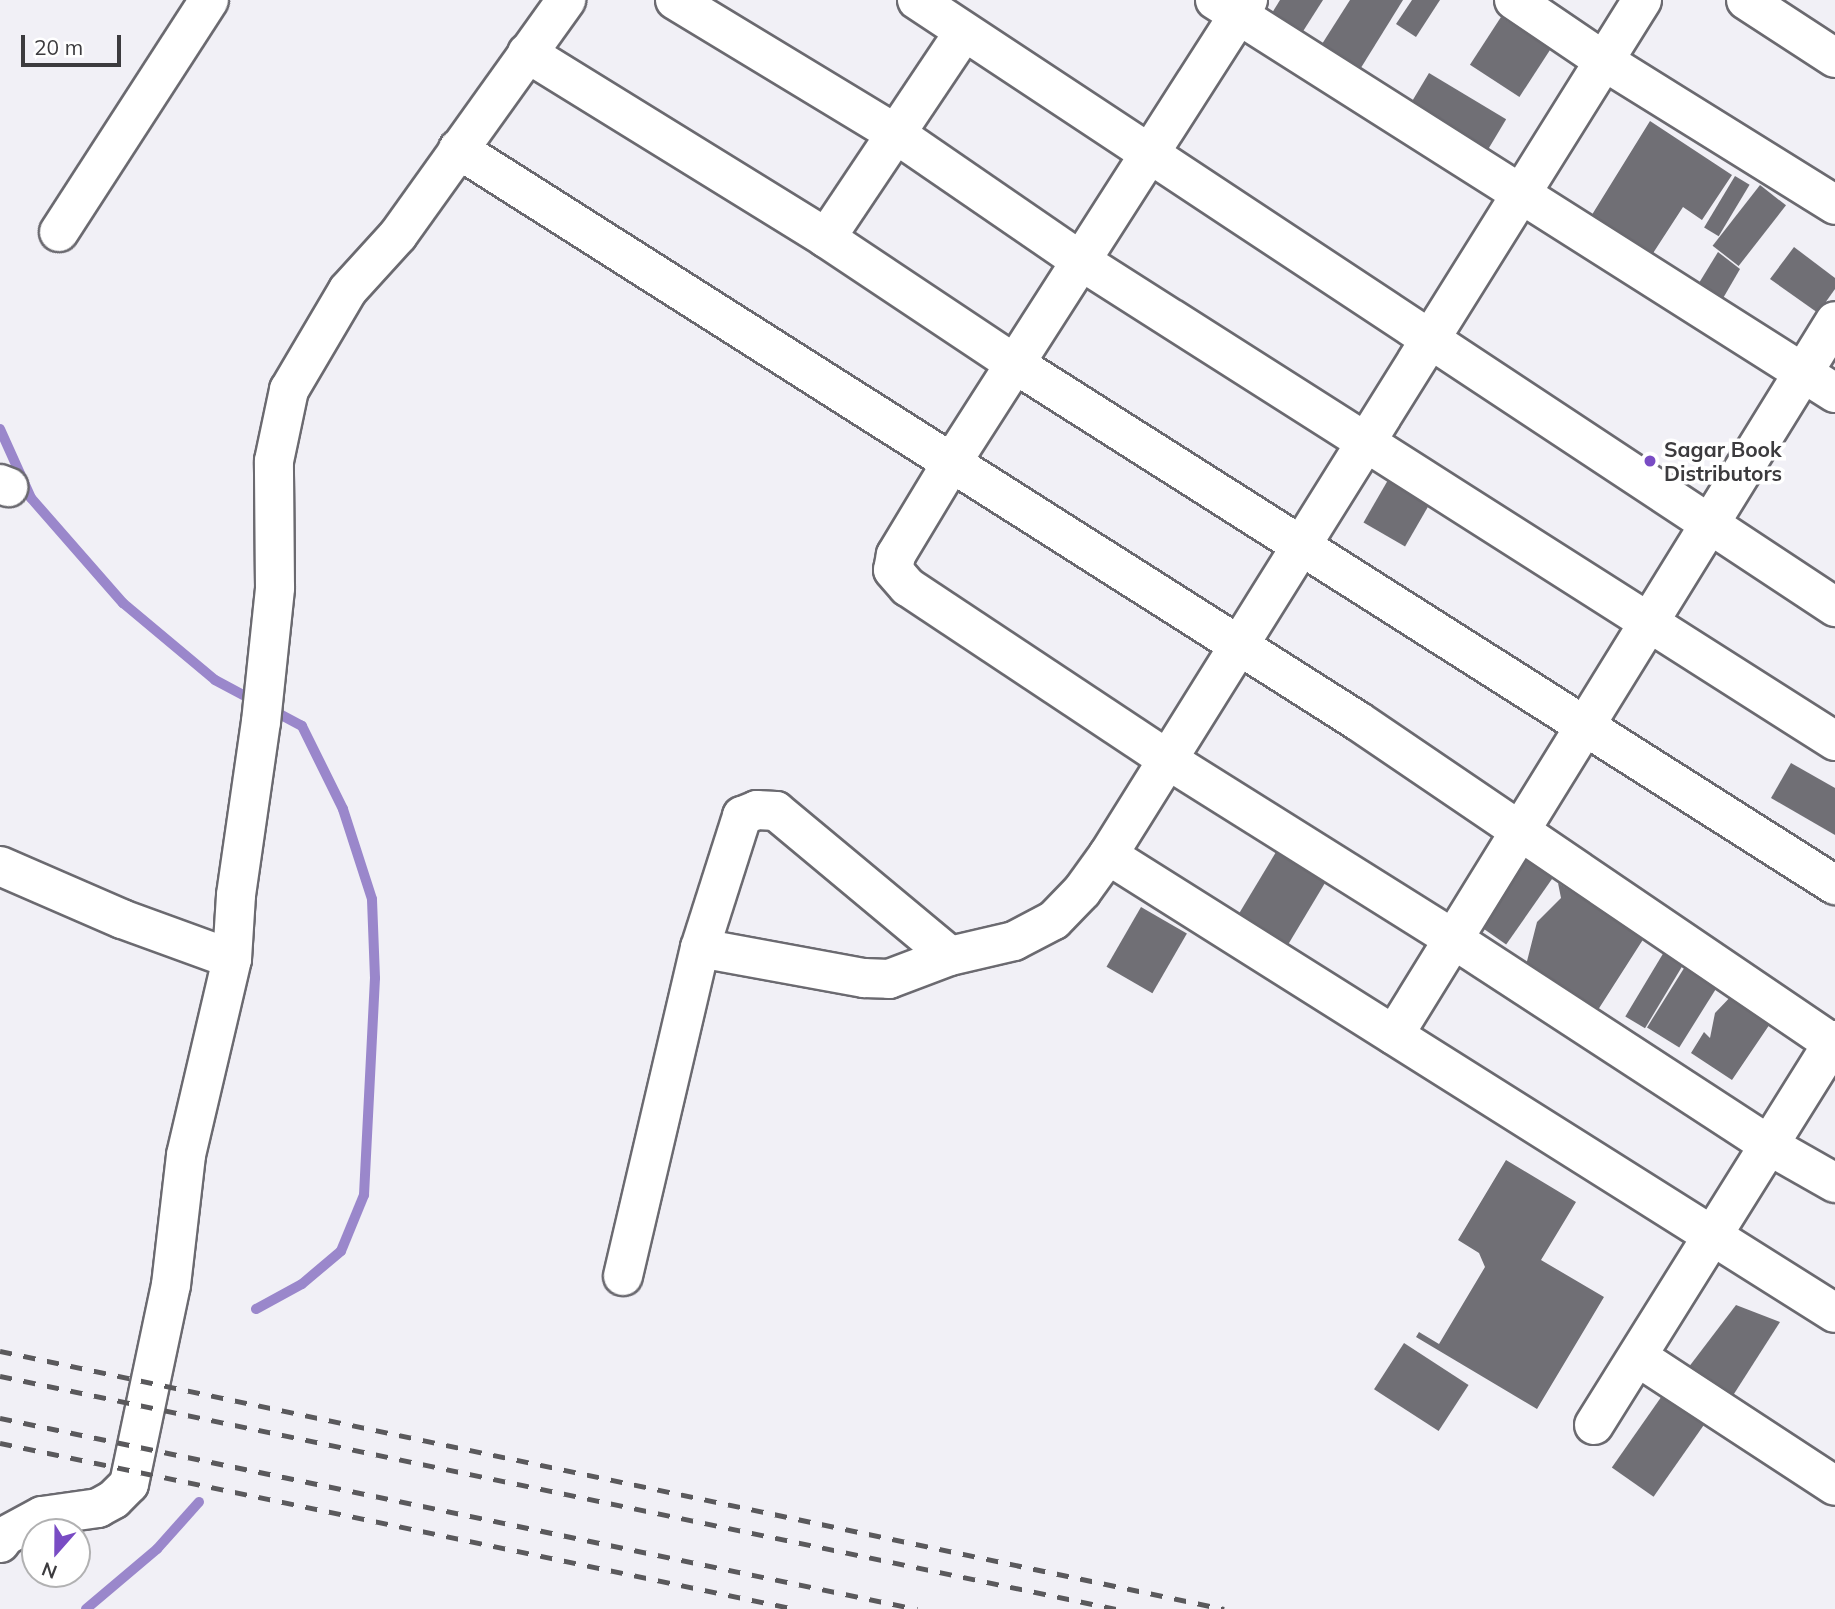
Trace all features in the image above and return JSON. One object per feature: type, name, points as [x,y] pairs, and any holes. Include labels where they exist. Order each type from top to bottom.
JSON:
[{"type":"street","points":[[59,232],[209,0]]},
{"type":"street","points":[[2,1536],[42,1516],[98,1508],[114,1499],[129,1484],[171,1285],[186,1155],[232,959],[236,895],[261,722],[275,588],[274,461],[289,390],[348,290],[398,235],[566,0]]},
{"type":"street","points":[[675,0],[896,134],[1081,261],[1835,741]]},
{"type":"street","points":[[916,0],[1835,607]]},
{"type":"street","points":[[1514,0],[1604,61],[1835,205]]},
{"type":"street","points":[[700,948],[889,979],[950,956],[1014,940],[1054,920],[1082,891],[1108,855],[1642,0]]},
{"type":"street","points":[[1745,0],[1835,58]]},
{"type":"street","points":[[1835,393],[1521,193],[1234,5],[1150,154],[952,462],[896,555],[893,570],[908,587],[1168,760],[1453,939],[1770,1146],[1835,1183]]},
{"type":"street","points":[[826,239],[964,32]]},
{"type":"street","points":[[527,53],[826,239],[1015,364],[1835,885]]},
{"type":"street","points":[[458,149],[1240,644],[1834,1043],[1715,1237],[1594,1425]]},
{"type":"street","points":[[1394,1035],[1835,321]]},
{"type":"street","points":[[623,1276],[700,948],[742,816],[757,810],[776,811],[950,956]]},
{"type":"street","points":[[1108,855],[1835,1313]]},
{"type":"street","points":[[0,866],[122,919],[232,959]]},
{"type":"street","points":[[1638,1357],[1835,1486]]},
{"type":"building","points":[[1280,0],[1323,0],[1300,36],[1269,18]]},
{"type":"building","points":[[1350,0],[1403,0],[1354,79],[1315,55]]},
{"type":"building","points":[[1412,0],[1440,0],[1416,37],[1396,24]]},
{"type":"building","points":[[1501,17],[1550,49],[1519,97],[1470,65]]},
{"type":"building","points":[[1429,73],[1506,119],[1485,154],[1408,108]]},
{"type":"building","points":[[1650,121],[1732,175],[1702,220],[1683,207],[1646,264],[1585,226]]},
{"type":"building","points":[[1735,176],[1750,185],[1719,236],[1704,227]]},
{"type":"building","points":[[1760,185],[1786,205],[1739,266],[1713,246]]},
{"type":"building","points":[[1794,247],[1835,278],[1835,289],[1818,313],[1770,279]]},
{"type":"building","points":[[1718,252],[1740,269],[1722,300],[1699,283]]},
{"type":"building","points":[[1388,480],[1430,504],[1405,546],[1364,522]]},
{"type":"building","points":[[1791,763],[1835,788],[1835,835],[1771,798]]},
{"type":"building","points":[[1276,852],[1326,882],[1283,952],[1234,922]]},
{"type":"building","points":[[1527,859],[1553,877],[1506,945],[1480,926]]},
{"type":"building","points":[[1558,883],[1644,938],[1596,1013],[1525,969],[1537,922],[1561,898]]},
{"type":"building","points":[[1141,907],[1187,934],[1152,993],[1106,967]]},
{"type":"building","points":[[1667,947],[1687,959],[1645,1028],[1625,1016]]},
{"type":"building","points":[[1691,957],[1723,977],[1679,1048],[1647,1027]]},
{"type":"building","points":[[1737,990],[1776,1015],[1732,1080],[1691,1053],[1704,1032],[1710,1038],[1715,1013]]},
{"type":"building","points":[[1506,1160],[1576,1202],[1541,1260],[1604,1297],[1537,1409],[1416,1337],[1419,1332],[1439,1344],[1485,1267],[1479,1253],[1458,1240]]},
{"type":"building","points":[[1736,1305],[1780,1322],[1732,1397],[1685,1372]]},
{"type":"building","points":[[1404,1343],[1469,1385],[1439,1431],[1374,1389]]},
{"type":"building","points":[[1664,1393],[1706,1422],[1654,1497],[1612,1468]]},
{"type":"waterway","points":[[0,429],[31,498],[123,603],[215,680],[256,702]]},
{"type":"waterway","points":[[256,1309],[302,1284],[341,1251],[364,1195],[375,978],[372,899],[343,809],[302,726],[272,710]]},
{"type":"waterway","points":[[86,1609],[157,1549],[199,1502]]},
{"type":"railway","points":[[0,1351],[1224,1609]]},
{"type":"railway","points":[[0,1376],[1116,1609]]},
{"type":"railway","points":[[0,1418],[917,1609]]},
{"type":"railway","points":[[0,1443],[795,1609]]},
{"type":"place","name":"Sagar Book Distributors","points":[[1650,461]]}]
